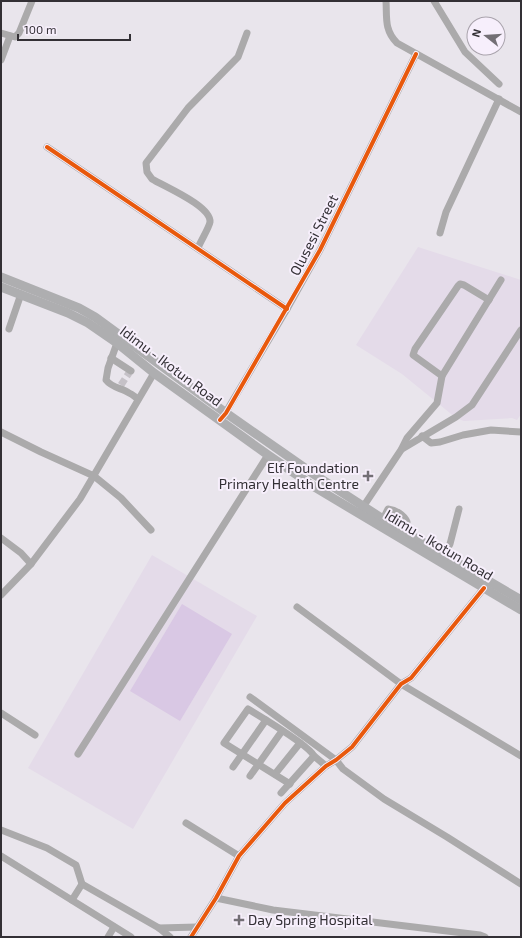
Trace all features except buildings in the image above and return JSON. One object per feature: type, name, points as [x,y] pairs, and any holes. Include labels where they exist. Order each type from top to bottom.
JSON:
[{"type":"main road","points":[[1,276],[60,300],[95,317],[223,417],[315,475],[361,510],[383,519],[444,555],[466,572],[521,600]]},
{"type":"main road","name":"Idimu - Ikotun Road","points":[[1,287],[68,312],[88,323],[117,343],[154,373],[223,417],[268,455],[316,488],[361,510],[466,572],[484,588],[521,610]]},
{"type":"street","points":[[1,33],[15,37],[19,33],[32,1]]},
{"type":"street","points":[[386,1],[387,29],[391,38],[397,43],[521,112]]},
{"type":"street","points":[[434,1],[465,52],[499,84]]},
{"type":"street","points":[[198,248],[210,222],[207,213],[198,205],[152,179],[147,172],[146,163],[188,108],[238,58],[247,33]]},
{"type":"street","points":[[1,60],[10,36]]},
{"type":"street","name":"Olusesi Street","points":[[223,417],[320,250],[416,54]]},
{"type":"street","points":[[440,233],[446,212],[499,99]]},
{"type":"street","points":[[47,147],[287,309]]},
{"type":"street","points":[[361,510],[401,450],[406,438],[437,404],[442,376],[501,280]]},
{"type":"street","points":[[442,376],[413,355],[415,349],[460,284],[489,300]]},
{"type":"street","points":[[8,329],[21,294]]},
{"type":"street","points":[[401,450],[472,406],[521,330]]},
{"type":"street","points":[[117,343],[111,358],[106,380],[108,383],[129,392],[138,399]]},
{"type":"street","points":[[111,358],[130,372],[139,360]]},
{"type":"street","points":[[1,595],[31,564],[80,499],[154,373]]},
{"type":"street","points":[[422,436],[431,443],[491,430],[521,432]]},
{"type":"street","points":[[1,432],[94,476],[121,498],[151,530]]},
{"type":"street","points":[[78,754],[268,455]]},
{"type":"street","points":[[444,555],[450,544],[459,509]]},
{"type":"street","points":[[1,538],[21,553],[31,564]]},
{"type":"street","points":[[191,937],[216,898],[239,856],[285,803],[326,766],[352,747],[401,684],[410,678],[484,588]]},
{"type":"street","points":[[297,607],[401,684],[521,756]]},
{"type":"street","points":[[250,697],[336,760],[343,769],[384,799],[521,884]]},
{"type":"street","points":[[290,784],[224,743],[248,709],[300,743],[326,766]]},
{"type":"street","points":[[1,713],[35,735]]},
{"type":"street","points":[[233,767],[266,720]]},
{"type":"street","points":[[250,776],[282,731]]},
{"type":"street","points":[[275,774],[300,743]]},
{"type":"street","points":[[281,794],[314,756]]},
{"type":"street","points":[[186,823],[239,856]]},
{"type":"street","points":[[1,830],[47,848],[76,865],[82,884],[159,928],[170,937]]},
{"type":"street","points":[[1,856],[131,937]]},
{"type":"street","points":[[72,900],[82,884]]},
{"type":"street","points":[[216,898],[273,910],[472,934],[485,937]]},
{"type":"street","points":[[108,937],[114,927]]},
{"type":"street","points":[[159,928],[197,927]]},
{"type":"shaded area","points":[[418,247],[521,280],[521,414],[517,420],[512,418],[464,421],[456,418],[402,374],[356,345]]},
{"type":"shaded area","points":[[152,555],[257,616],[133,829],[28,768]]},
{"type":"shaded area","points":[[182,604],[232,634],[180,721],[130,691]]},
{"type":"tunnel","points":[[121,385],[129,373]]},
{"type":"cycle path","points":[[220,420],[226,413],[320,250],[416,54]]},
{"type":"cycle path","points":[[47,147],[287,309]]},
{"type":"cycle path","points":[[191,937],[216,898],[239,856],[285,803],[326,766],[352,747],[401,684],[411,678],[484,588]]},
{"type":"place","name":"Elf Foundation Primary Health Centre","points":[[368,476]]},
{"type":"place","name":"Day Spring Hospital","points":[[239,920]]}]
